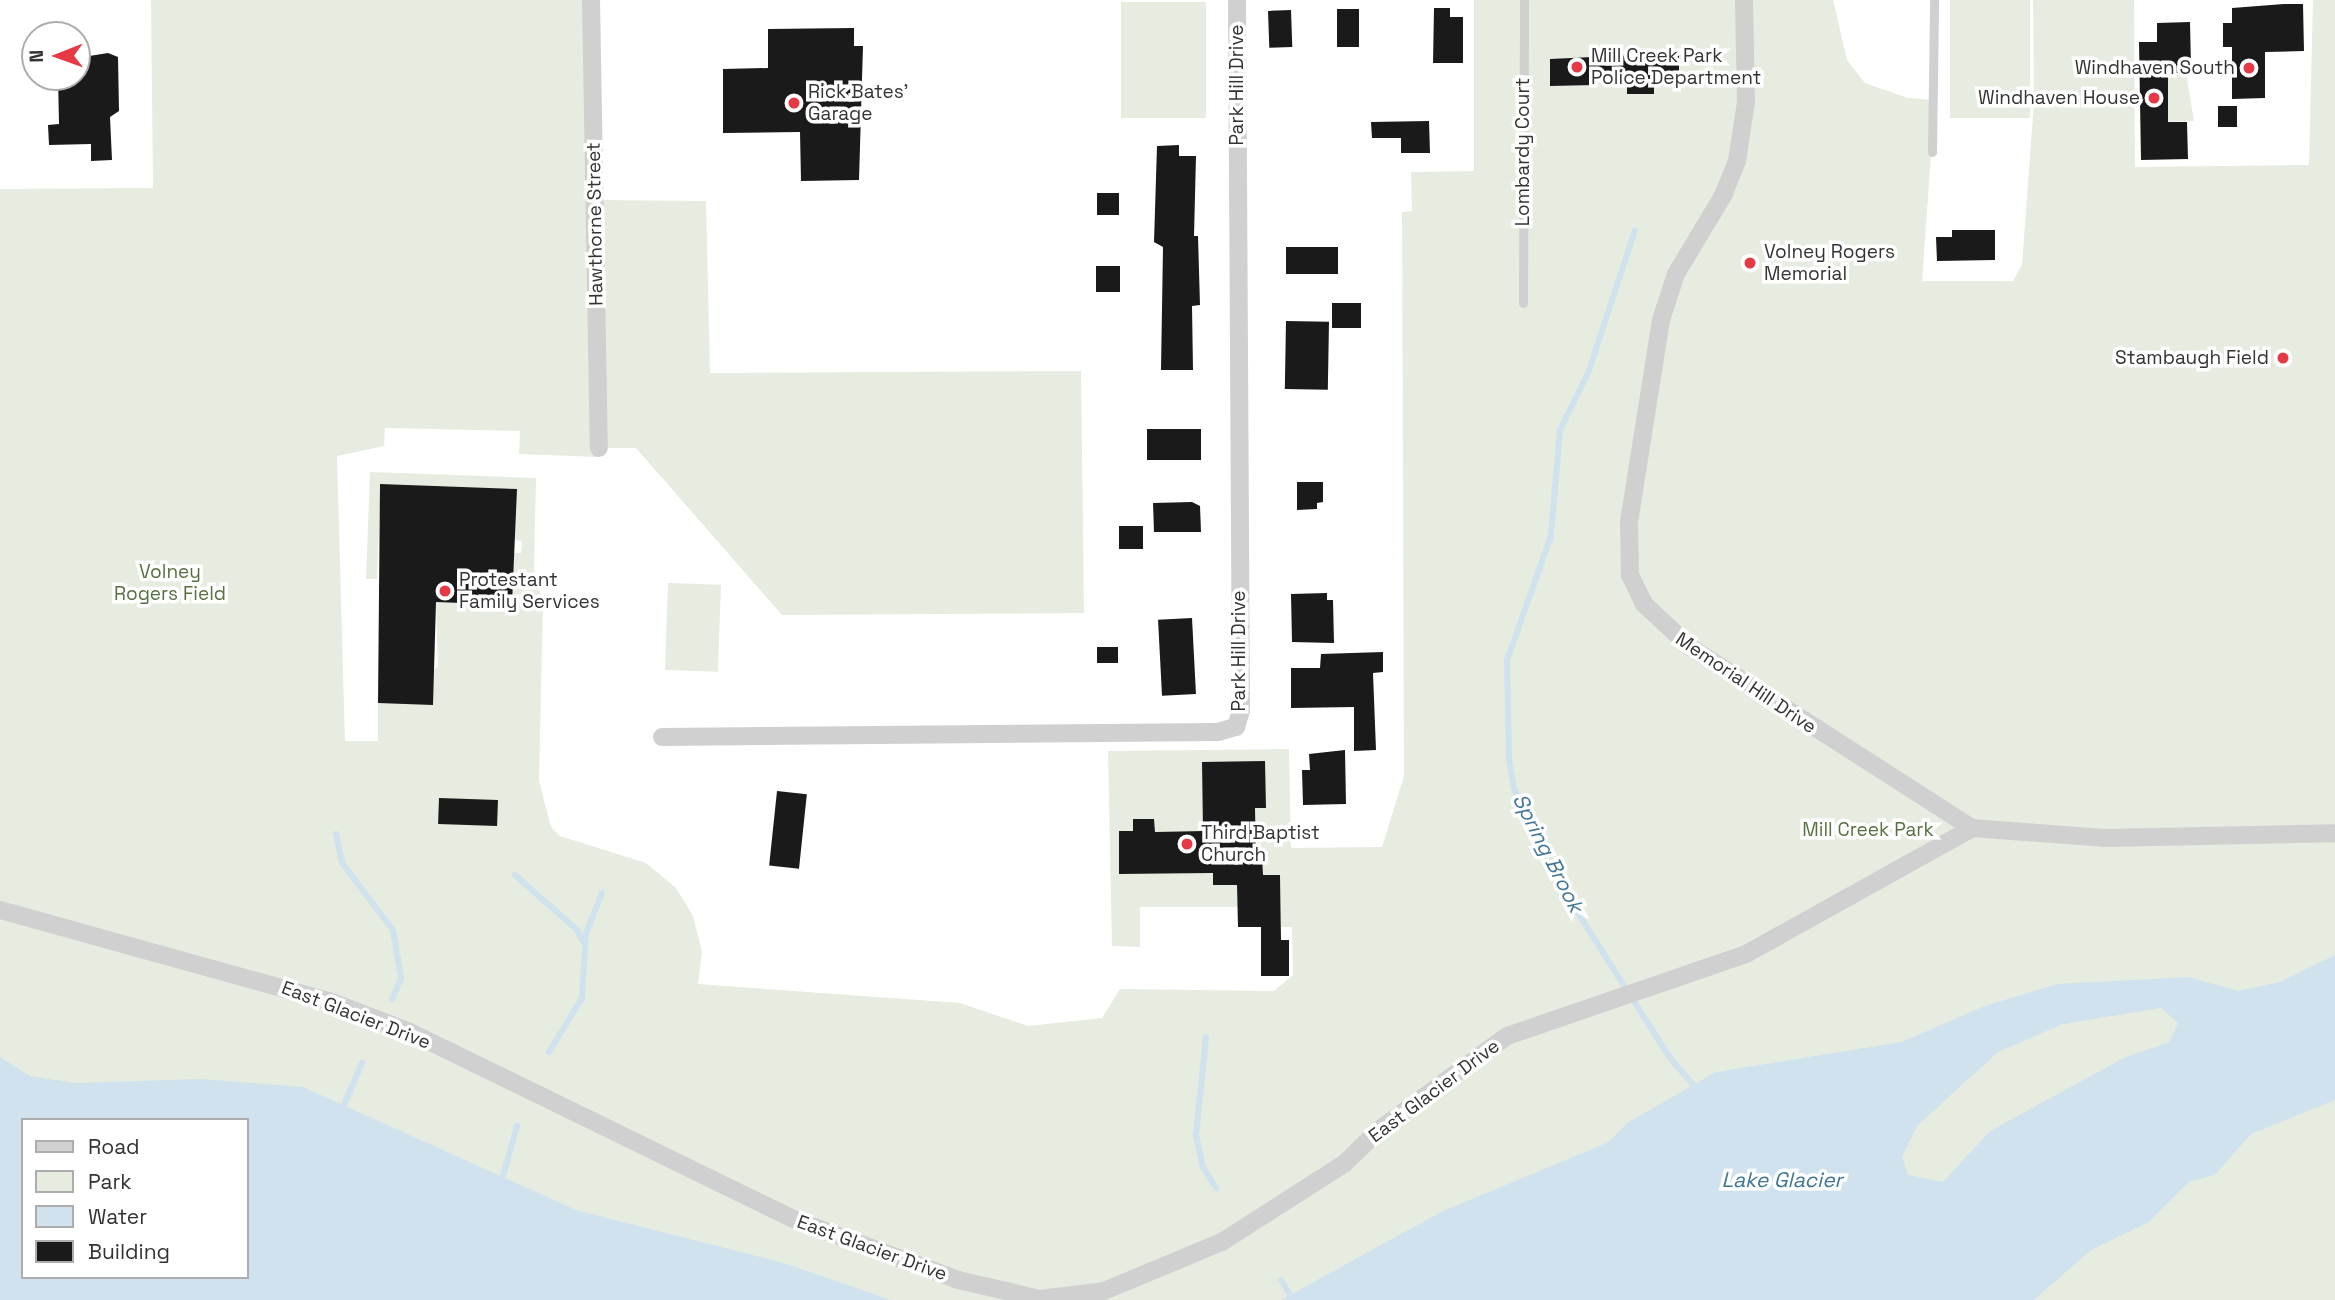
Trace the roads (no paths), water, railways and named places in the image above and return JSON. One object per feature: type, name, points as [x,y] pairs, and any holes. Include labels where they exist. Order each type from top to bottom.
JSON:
[{"type":"street","name":"Hawthorne Street","points":[[591,0],[599,448]]},
{"type":"street","name":"Park Hill Drive","points":[[662,737],[1219,732],[1236,727],[1241,710],[1237,0]]},
{"type":"street","name":"Memorial Hill Drive","points":[[1744,0],[1744,128],[1724,194],[1686,252],[1665,306],[1629,522],[1630,575],[1653,614],[1690,648],[1972,828],[2104,838],[2335,833]]},
{"type":"street","name":"East Glacier Drive","points":[[0,910],[235,971],[410,1032],[810,1226],[958,1280],[1040,1299],[1104,1291],[1222,1242],[1345,1163],[1380,1129],[1490,1046],[1554,1017],[1700,974],[1972,828]]},
{"type":"lane","name":"Lombardy Court","points":[[1524,0],[1524,303]]},
{"type":"lane","points":[[1932,152],[1934,0]]},
{"type":"water","name":"Lake Glacier","points":[[2335,955],[2335,1100],[2251,1134],[2215,1175],[2189,1182],[2149,1222],[2091,1250],[2034,1300],[1281,1300],[1441,1212],[1609,1142],[1627,1123],[1716,1072],[1902,1042],[1982,1007],[2057,984],[2189,977],[2238,991],[2280,982]],"holes":[[[2161,1008],[2178,1023],[2169,1042],[2124,1058],[1990,1131],[1943,1182],[1908,1175],[1902,1157],[1917,1126],[1998,1052],[2063,1024]]]},
{"type":"water","points":[[0,1057],[30,1076],[74,1083],[201,1079],[303,1087],[576,1210],[784,1263],[891,1300],[0,1300]]},
{"type":"waterway","name":"Spring Brook","points":[[1635,230],[1589,371],[1560,430],[1551,536],[1507,660],[1509,758],[1514,789],[1557,880],[1670,1058],[1694,1086]]},
{"type":"waterway","points":[[336,834],[342,863],[393,930],[401,978],[392,999]]},
{"type":"waterway","points":[[515,875],[577,930],[585,945]]},
{"type":"waterway","points":[[549,1052],[582,998],[586,933],[602,893]]},
{"type":"waterway","points":[[1206,1037],[1196,1135],[1203,1167],[1216,1188]]},
{"type":"waterway","points":[[343,1107],[362,1063]]},
{"type":"waterway","points":[[503,1176],[517,1126]]},
{"type":"waterway","points":[[1281,1280],[1290,1295]]},
{"type":"place","name":"Mill Creek Park Police Department","points":[[1577,67]]},
{"type":"place","name":"Windhaven South","points":[[2249,68]]},
{"type":"place","name":"Windhaven House","points":[[2154,98]]},
{"type":"place","name":"Rick Bates' Garage","points":[[794,103]]},
{"type":"place","name":"Volney Rogers Memorial","points":[[1750,263]]},
{"type":"place","name":"Stambaugh Field","points":[[2283,358]]},
{"type":"place","name":"Protestant Family Services","points":[[445,591]]},
{"type":"place","name":"Third Baptist Church","points":[[1187,844]]},
{"type":"park label","name":"Volney Rogers Field","points":[[170,583]]},
{"type":"park label","name":"Mill Creek Park","points":[[1868,830]]}]
